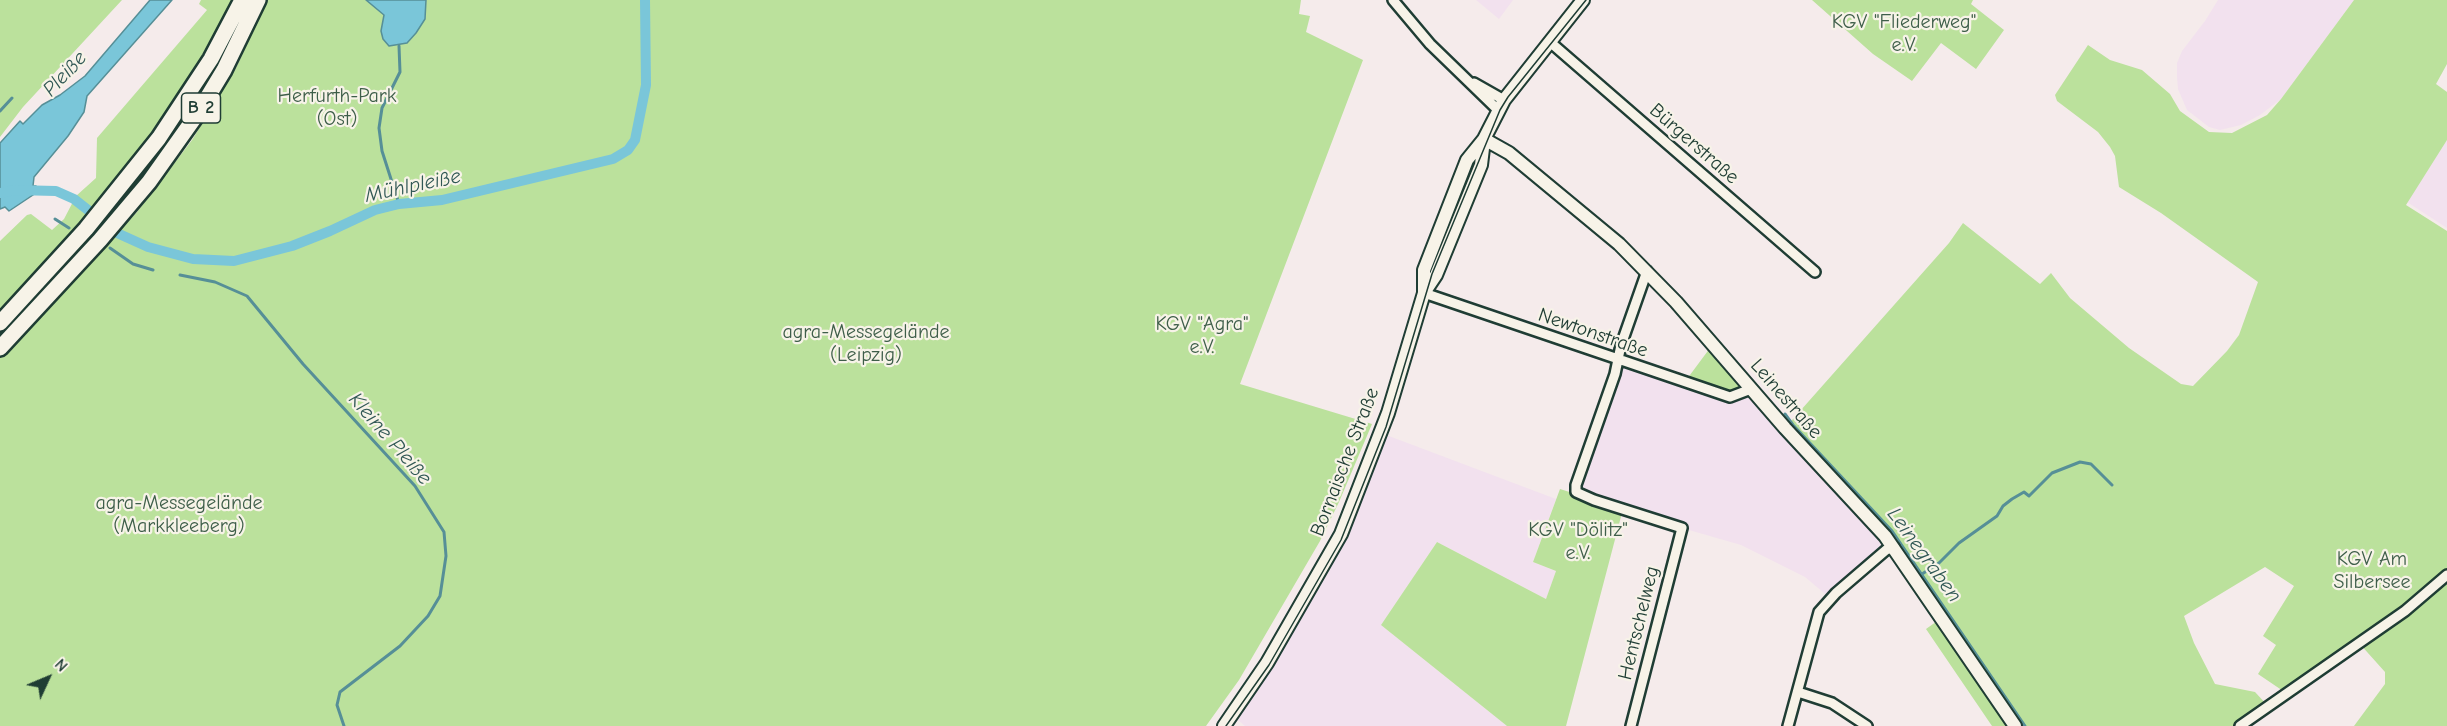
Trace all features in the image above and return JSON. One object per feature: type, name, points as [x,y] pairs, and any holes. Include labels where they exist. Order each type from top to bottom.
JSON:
[{"type":"highway","name":"B 2","points":[[0,348],[123,213],[155,174],[198,113],[237,26],[242,0]]},
{"type":"highway","name":"B 2","points":[[0,323],[109,203],[152,148],[237,26],[258,0]]},
{"type":"main road","name":"Bornaische Straße","points":[[1224,726],[1267,663],[1341,534],[1388,413],[1424,293],[1424,270],[1467,160],[1484,139],[1501,105],[1583,0]]},
{"type":"main road","name":"Leinestraße","points":[[1484,139],[1509,153],[1619,244],[1647,271],[1894,546],[2015,726]]},
{"type":"street","points":[[1392,0],[1466,81],[1501,105]]},
{"type":"street","name":"Bürgerstraße","points":[[1550,42],[1815,272]]},
{"type":"street","points":[[1617,360],[1647,271]]},
{"type":"street","name":"Newtonstraße","points":[[1424,293],[1730,397],[1751,389]]},
{"type":"street","name":"Hentschelweg","points":[[1617,360],[1615,374],[1576,485],[1576,492],[1682,528],[1631,726]]},
{"type":"street","points":[[1788,726],[1816,621],[1825,604],[1886,550],[1894,546]]},
{"type":"street","points":[[2240,726],[2405,611],[2447,575]]},
{"type":"street","points":[[1797,692],[1832,703],[1867,726]]},
{"type":"shaded area","points":[[1476,0],[1513,0],[1499,19]]},
{"type":"shaded area","points":[[2218,0],[2354,0],[2281,99],[2260,115],[2241,125],[2220,130],[2209,127],[2187,110],[2178,89],[2177,77],[2177,63],[2182,51]]},
{"type":"shaded area","points":[[2447,140],[2447,228],[2407,202]]},
{"type":"shaded area","points":[[1617,360],[1729,397],[1751,389],[1894,547],[1830,598],[1805,577],[1741,545],[1682,528],[1576,492]]},
{"type":"shaded area","points":[[1381,433],[1556,499],[1533,562],[1556,571],[1546,599],[1437,542],[1381,625],[1507,726],[1245,726],[1232,715],[1337,543]]},
{"type":"green space","points":[[0,0],[122,0],[23,107],[0,137]]},
{"type":"green space","name":"agra-Messegelände (Leipzig)","points":[[201,0],[1301,0],[1299,14],[1310,16],[1306,32],[1363,60],[1240,384],[1372,424],[1320,541],[1239,680],[1206,726],[0,726],[0,357],[137,212],[192,140],[236,68],[252,33],[222,19],[193,72],[169,109],[121,174],[68,239],[0,311],[0,241],[27,215],[31,214],[52,230],[64,219],[76,196],[96,178],[97,138],[207,10],[199,4]]},
{"type":"green space","name":"KGV \"Fliederweg\" e.V.","points":[[1812,0],[1973,0],[1971,4],[2004,30],[1976,69],[1941,43],[1912,81],[1873,54]]},
{"type":"green space","name":"KGV Am Silbersee","points":[[2354,0],[2447,0],[2447,64],[2436,84],[2447,92],[2447,140],[2406,205],[2447,231],[2447,726],[2354,726],[2385,684],[2385,672],[2359,643],[2286,693],[2258,674],[2276,645],[2263,636],[2294,586],[2265,567],[2184,616],[2194,643],[2215,684],[2255,692],[2268,706],[2240,726],[1992,726],[1926,629],[1940,619],[1894,547],[1785,428],[1949,243],[1963,223],[2040,284],[2051,273],[2070,298],[2129,348],[2181,384],[2193,386],[2227,351],[2239,335],[2258,282],[2161,213],[2119,187],[2115,156],[2110,147],[2098,132],[2057,101],[2055,95],[2088,45],[2110,60],[2142,70],[2170,94],[2180,111],[2209,132],[2232,133],[2267,115]]},
{"type":"green space","points":[[1713,344],[1751,389],[1730,397],[1684,383]]},
{"type":"green space","name":"KGV \"Dölitz\" e.V.","points":[[1560,489],[1623,509],[1566,726],[1507,726],[1381,625],[1437,542],[1546,599],[1556,571],[1533,562]]},
{"type":"water","points":[[150,0],[172,0],[87,96],[84,112],[68,136],[34,177],[33,186],[36,186],[36,193],[9,211],[5,207],[0,209],[0,143],[20,121],[23,124],[42,105],[85,76]]},
{"type":"water","points":[[366,0],[426,0],[425,19],[407,43],[389,46],[383,39],[381,31],[384,15]]},
{"type":"waterway","name":"Mühlpleiße","points":[[0,193],[14,190],[56,191],[74,199],[117,233],[148,247],[193,259],[234,261],[292,246],[375,210],[399,204],[442,200],[613,159],[628,150],[635,140],[646,85],[645,0]]},
{"type":"waterway","points":[[399,46],[400,72],[382,108],[379,128],[382,151],[399,204]]},
{"type":"waterway","points":[[0,111],[12,98]]},
{"type":"waterway","name":"Kleine Pleiße","points":[[55,219],[69,228]]},
{"type":"waterway","name":"Kleine Pleiße","points":[[110,248],[133,264],[153,270]]},
{"type":"waterway","name":"Kleine Pleiße","points":[[180,275],[215,282],[247,296],[303,364],[415,486],[444,532],[446,556],[440,596],[428,616],[400,646],[340,692],[337,705],[344,726]]},
{"type":"waterway","name":"Leinegraben","points":[[1785,414],[1892,531],[2025,726]]},
{"type":"waterway","points":[[1922,574],[1939,563],[1959,543],[1997,516],[2003,506],[2012,499],[2024,492],[2029,496],[2052,473],[2080,462],[2091,464],[2112,485]]},
{"type":"tram line","points":[[1226,726],[1269,665],[1341,540],[1386,427],[1432,274],[1500,110],[1586,0]]},
{"type":"water label","name":"Pleiße","points":[[65,74]]},
{"type":"park label","name":"Herfurth-Park (Ost)","points":[[337,108]]},
{"type":"park label","name":"KGV \"Agra\" e.V.","points":[[1202,336]]},
{"type":"park label","name":"agra-Messegelände (Markkleeberg)","points":[[179,514]]}]
